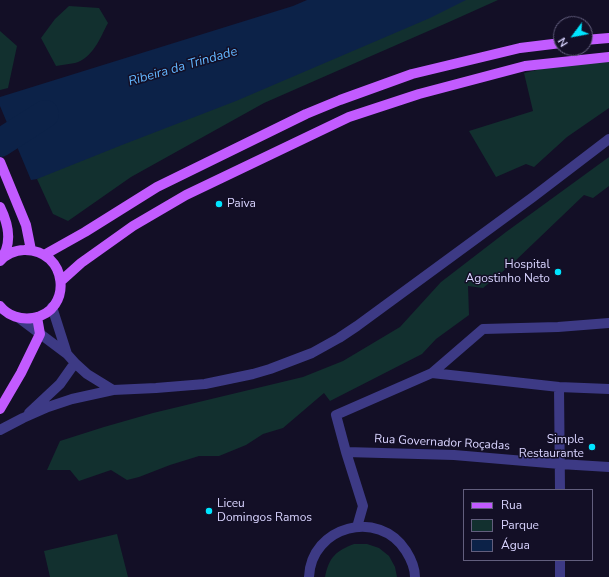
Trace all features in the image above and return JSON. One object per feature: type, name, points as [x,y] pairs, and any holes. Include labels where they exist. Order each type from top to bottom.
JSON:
[{"type":"main road","points":[[593,39],[609,38]]},
{"type":"main road","points":[[44,255],[85,232],[157,187],[306,114],[412,74],[520,48],[553,44]]},
{"type":"main road","points":[[61,281],[81,263],[133,226],[166,207],[193,192],[349,117],[419,94],[526,66],[609,57]]},
{"type":"main road","points":[[0,162],[26,225],[31,250]]},
{"type":"main road","points":[[0,207],[7,229],[7,241],[6,250],[0,261]]},
{"type":"main road","points":[[0,261],[2,258],[11,253],[21,250],[38,251],[53,262],[61,281],[58,299],[46,313],[37,317],[28,319],[19,318],[10,315],[0,306]]},
{"type":"main road","points":[[0,409],[21,373],[40,334],[37,317]]},
{"type":"street","points":[[0,430],[48,407],[72,399],[113,390],[205,384],[253,374],[312,353],[357,326],[533,197],[609,139]]},
{"type":"street","points":[[52,307],[66,354]]},
{"type":"street","points":[[19,318],[66,354],[87,374],[113,390]]},
{"type":"street","points":[[357,527],[363,506],[336,415],[432,373],[483,329],[609,323]]},
{"type":"street","points":[[23,418],[60,384],[72,367],[76,364]]},
{"type":"street","points":[[432,373],[559,387],[609,389]]},
{"type":"street","points":[[559,387],[560,489]]},
{"type":"street","name":"Rua Governador Roçadas","points":[[346,452],[454,455],[609,467]]},
{"type":"street","points":[[309,577],[314,556],[325,542],[332,536],[348,528],[357,527],[366,527],[384,531],[399,542],[410,556],[415,577]]},
{"type":"street","points":[[560,561],[560,577]]},
{"type":"green space","points":[[405,0],[498,0],[264,103],[131,177],[68,221],[53,214],[37,179],[105,131]]},
{"type":"green space","points":[[69,6],[99,8],[108,23],[99,41],[87,57],[75,63],[56,66],[41,38],[55,19]]},
{"type":"green space","points":[[0,31],[17,46],[8,88],[0,90]]},
{"type":"green space","points":[[602,55],[609,55],[609,108],[567,137],[534,167],[526,164],[496,177],[469,131],[533,111],[524,73]]},
{"type":"green space","points":[[609,157],[609,186],[593,198],[584,195],[514,262],[483,288],[468,286],[469,315],[436,339],[422,354],[330,401],[324,393],[283,428],[263,434],[246,445],[219,456],[199,456],[127,480],[111,470],[79,481],[70,470],[47,470],[60,441],[153,413],[303,377],[343,361],[400,327],[441,282],[506,232]]},
{"type":"green space","points":[[117,534],[128,577],[50,577],[44,551]]},
{"type":"green space","points":[[354,544],[367,544],[379,548],[389,556],[395,567],[397,577],[325,577],[329,564],[334,556],[342,549]]},
{"type":"water","points":[[307,0],[466,0],[430,18],[236,101],[37,179],[31,180],[0,106],[0,97],[293,6]]},
{"type":"waterway","name":"Ribeira da Trindade","points":[[0,143],[45,114]]},
{"type":"place","name":"Paiva","points":[[219,204]]},
{"type":"place","name":"Hospital Agostinho Neto","points":[[558,272]]},
{"type":"place","name":"Simple Restaurante","points":[[592,447]]},
{"type":"place","name":"Liceu Domingos Ramos","points":[[209,511]]}]
